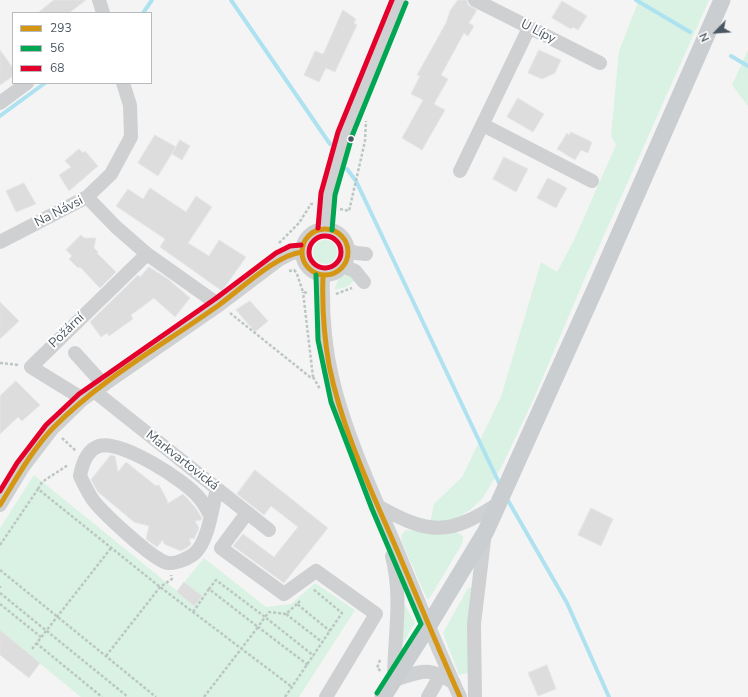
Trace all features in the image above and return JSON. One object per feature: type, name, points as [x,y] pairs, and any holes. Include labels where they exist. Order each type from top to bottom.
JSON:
[{"type":"main road","points":[[383,697],[388,676],[429,626],[486,531],[722,0]]},
{"type":"street","points":[[99,0],[103,12]]},
{"type":"street","points":[[325,229],[328,194],[345,134],[400,0]]},
{"type":"street","name":"U Lípy","points":[[475,0],[600,64]]},
{"type":"street","points":[[460,171],[530,28]]},
{"type":"street","points":[[0,103],[26,84]]},
{"type":"street","name":"Na Návsi","points":[[0,242],[87,197],[111,174],[131,137],[130,105],[123,84]]},
{"type":"street","points":[[483,124],[592,182]]},
{"type":"street","points":[[87,197],[116,227],[147,254],[219,305]]},
{"type":"street","points":[[348,250],[343,266],[334,273],[323,275],[314,272],[306,266],[302,252],[306,238],[315,231],[325,229],[340,235],[348,250],[356,254],[366,254]]},
{"type":"street","points":[[0,505],[23,467],[52,429],[94,392],[219,305],[280,259],[292,253],[302,252]]},
{"type":"street","name":"Požární","points":[[31,367],[147,254]]},
{"type":"street","points":[[343,266],[355,271],[364,282]]},
{"type":"street","points":[[323,275],[322,303],[324,329],[332,378],[351,435],[378,506],[460,697]]},
{"type":"street","points":[[75,353],[94,392]]},
{"type":"street","points":[[31,367],[94,392]]},
{"type":"street","name":"Markvartovická","points":[[94,392],[269,530]]},
{"type":"street","points":[[210,515],[200,498],[176,478],[124,449],[109,444],[97,446],[83,461],[80,476],[93,500],[114,522],[156,558],[168,563],[182,560],[195,553],[206,538],[217,489]]},
{"type":"street","points":[[378,506],[420,527],[435,529],[459,525],[472,520],[498,503]]},
{"type":"street","points":[[378,506],[396,572],[398,585],[398,612],[394,652],[388,676],[426,670],[439,673],[454,683]]},
{"type":"street","points":[[248,513],[221,548],[284,594],[316,571],[376,614],[326,697]]},
{"type":"street","points":[[475,697],[474,624],[486,531]]},
{"type":"street","points":[[428,697],[436,683]]},
{"type":"path","points":[[303,292],[313,377],[323,393]]},
{"type":"path","points":[[219,305],[310,377],[313,377]]},
{"type":"path","points":[[0,363],[31,367]]},
{"type":"path","points":[[66,440],[72,446]]},
{"type":"path","points":[[0,545],[42,482],[73,462],[83,461]]},
{"type":"path","points":[[38,489],[160,587],[292,687]]},
{"type":"path","points":[[32,648],[111,548]]},
{"type":"path","points":[[0,570],[156,697]]},
{"type":"path","points":[[193,612],[216,580],[314,656]]},
{"type":"path","points":[[106,656],[160,587]]},
{"type":"path","points":[[209,589],[308,666]]},
{"type":"path","points":[[285,697],[308,666],[342,613],[313,589],[308,594]]},
{"type":"path","points":[[0,593],[128,697]]},
{"type":"path","points":[[286,614],[302,599]]},
{"type":"path","points":[[0,604],[41,637]]},
{"type":"path","points":[[297,604],[330,631]]},
{"type":"path","points":[[204,697],[269,612],[286,614],[322,642]]},
{"type":"path","points":[[36,643],[102,697]]},
{"type":"path","points":[[381,656],[377,668],[388,676]]},
{"type":"green space","points":[[639,0],[709,0],[584,280],[534,398],[502,466],[482,499],[470,510],[457,518],[430,524],[434,504],[462,477],[501,397],[541,262],[557,272],[574,240],[616,145],[611,136],[619,51]]},
{"type":"green space","points":[[748,50],[748,106],[732,85]]},
{"type":"green space","points":[[325,240],[333,244],[337,252],[333,260],[325,264],[317,260],[313,252],[317,244]]},
{"type":"green space","points":[[348,274],[357,279],[346,287],[334,290],[339,278]]},
{"type":"green space","points":[[34,475],[177,591],[204,558],[266,607],[291,604],[315,583],[355,610],[299,697],[81,697],[0,631],[0,528]]},
{"type":"green space","points":[[406,530],[438,534],[456,532],[463,536],[462,544],[429,599],[427,599],[402,542],[401,535]]},
{"type":"green space","points":[[468,588],[473,588],[468,673],[459,675],[443,633]]},
{"type":"green space","points":[[405,605],[415,623],[402,645],[403,607]]},
{"type":"building","points":[[54,0],[86,0],[70,12],[39,12]]},
{"type":"building","points":[[458,0],[467,0],[468,5],[477,10],[469,23],[474,26],[468,36],[464,33],[441,75],[448,79],[434,104],[445,110],[422,150],[402,138],[423,100],[411,94],[420,76],[417,75],[446,23],[450,11]]},
{"type":"building","points":[[562,1],[587,16],[578,30],[573,27],[571,29],[552,18]]},
{"type":"building","points":[[343,10],[356,19],[354,23],[357,25],[335,72],[326,68],[319,82],[304,75],[315,51],[323,54]]},
{"type":"building","points":[[0,50],[12,67],[12,77],[0,85]]},
{"type":"building","points":[[539,50],[561,60],[555,73],[542,79],[528,73]]},
{"type":"building","points":[[518,98],[544,114],[533,132],[507,117]]},
{"type":"building","points":[[571,132],[592,142],[588,153],[581,150],[575,160],[557,149],[567,133],[569,135]]},
{"type":"building","points":[[155,135],[176,147],[158,176],[138,163]]},
{"type":"building","points":[[180,140],[190,146],[182,160],[172,154]]},
{"type":"building","points":[[79,149],[83,153],[85,151],[98,166],[69,191],[59,175],[71,167],[65,161]]},
{"type":"building","points":[[504,157],[528,169],[516,192],[493,179]]},
{"type":"building","points":[[548,178],[567,188],[556,208],[537,198]]},
{"type":"building","points":[[24,183],[36,204],[16,212],[6,191]]},
{"type":"building","points":[[150,188],[186,212],[196,196],[212,207],[188,243],[209,256],[219,240],[246,257],[222,291],[160,247],[165,239],[116,206],[128,189],[143,199]]},
{"type":"building","points":[[81,235],[84,238],[96,238],[94,248],[116,272],[100,288],[80,267],[78,268],[69,259],[72,256],[66,250]]},
{"type":"building","points":[[149,267],[168,279],[190,298],[175,317],[154,298],[131,315],[133,319],[109,336],[107,333],[101,337],[90,322],[138,275],[140,277]]},
{"type":"building","points":[[250,301],[268,321],[255,332],[236,310]]},
{"type":"building","points":[[0,302],[19,321],[0,339]]},
{"type":"building","points":[[16,381],[40,405],[22,421],[18,417],[0,434],[0,396]]},
{"type":"building","points":[[111,455],[115,456],[118,472],[126,462],[156,486],[159,485],[168,502],[167,504],[183,494],[195,507],[202,518],[201,520],[195,521],[199,528],[194,539],[189,538],[191,544],[188,547],[181,551],[164,544],[163,540],[157,547],[146,539],[149,526],[134,522],[98,492],[91,480]]},
{"type":"building","points":[[255,470],[328,528],[284,583],[233,546],[243,534],[274,557],[298,527],[271,506],[264,515],[237,494]]},
{"type":"building","points":[[591,508],[613,519],[601,546],[578,535]]},
{"type":"building","points":[[184,582],[202,596],[194,606],[177,592]]},
{"type":"building","points":[[0,630],[40,663],[29,678],[0,655]]},
{"type":"building","points":[[547,665],[556,689],[538,696],[528,673]]},
{"type":"waterway","points":[[144,12],[152,0]]},
{"type":"waterway","points":[[231,0],[330,144]]},
{"type":"waterway","points":[[636,0],[690,32]]},
{"type":"waterway","points":[[731,56],[748,66]]},
{"type":"waterway","points":[[0,116],[44,84]]},
{"type":"waterway","points":[[347,169],[356,181],[501,487]]},
{"type":"waterway","points":[[506,497],[567,603],[609,697]]},
{"type":"transit line","name":"68","points":[[318,228],[321,193],[338,132],[392,0]]},
{"type":"transit line","name":"56","points":[[332,230],[335,195],[352,136],[406,3]]},
{"type":"transit line","name":"293","points":[[321,229],[329,229],[338,233],[344,239],[348,252],[344,265],[338,271],[329,275],[321,275],[312,271],[306,265],[302,256],[302,248],[306,239],[312,233],[321,229]]},
{"type":"transit line","name":"68","points":[[322,236],[328,236],[338,243],[341,252],[340,258],[334,265],[328,268],[322,268],[312,261],[309,255],[309,249],[316,239],[322,236]]},
{"type":"transit line","name":"68","points":[[0,491],[17,463],[46,425],[79,394],[215,299],[276,253],[290,246],[301,245]]},
{"type":"transit line","name":"293","points":[[0,505],[25,465],[45,437],[72,410],[91,394],[133,363],[219,305],[270,266],[292,254],[302,252]]},
{"type":"transit line","name":"56","points":[[316,275],[318,340],[331,402],[372,509],[421,624],[377,693]]},
{"type":"transit line","name":"293","points":[[323,275],[324,320],[327,354],[341,413],[367,482],[460,697]]}]
